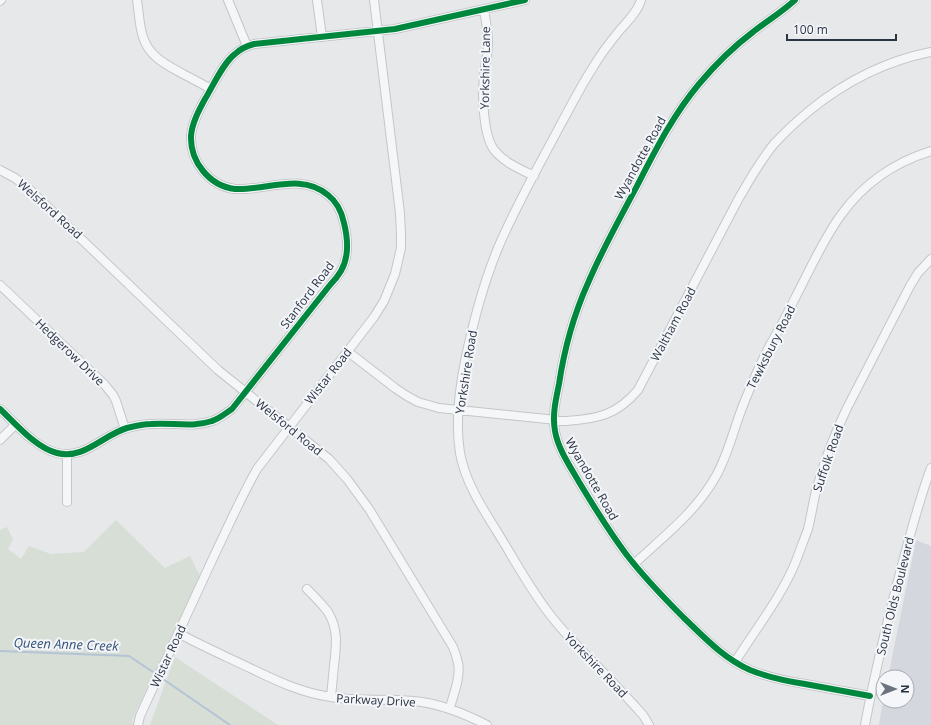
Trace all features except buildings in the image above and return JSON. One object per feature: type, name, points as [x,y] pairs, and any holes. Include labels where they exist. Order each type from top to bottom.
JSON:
[{"type":"street","points":[[137,0],[142,34],[150,51],[164,64],[211,89]]},
{"type":"street","points":[[228,0],[247,46]]},
{"type":"street","points":[[317,0],[322,37]]},
{"type":"street","name":"Wistar Road","points":[[138,725],[140,716],[178,633],[256,469],[374,317],[384,301],[395,274],[401,248],[400,213],[374,0]]},
{"type":"street","name":"Stanford Road","points":[[0,409],[35,442],[58,453],[68,454],[79,453],[125,429],[140,425],[195,424],[213,421],[232,409],[340,271],[346,255],[347,246],[345,226],[342,215],[332,198],[324,191],[307,185],[295,183],[247,189],[235,189],[222,186],[206,175],[196,160],[193,153],[191,136],[195,120],[211,89],[231,57],[247,46],[401,28],[524,0]]},
{"type":"street","name":"Yorkshire Road","points":[[641,0],[638,8],[609,44],[592,69],[534,176],[498,248],[490,268],[468,346],[463,370],[458,410],[458,435],[462,463],[477,499],[529,585],[566,634],[633,704],[643,715],[649,725]]},
{"type":"street","name":"Wyandotte Road","points":[[795,0],[737,45],[718,63],[692,92],[662,139],[603,251],[587,285],[566,348],[555,407],[555,431],[557,441],[570,467],[611,535],[658,592],[713,646],[735,662],[764,675],[870,696]]},
{"type":"street","name":"Yorkshire Lane","points":[[484,10],[488,29],[483,98],[487,133],[494,151],[503,160],[534,176]]},
{"type":"street","name":"Waltham Road","points":[[348,351],[395,388],[418,402],[439,408],[566,421],[584,420],[608,414],[625,404],[638,390],[753,174],[775,144],[794,123],[827,96],[853,80],[883,66],[915,55],[931,52]]},
{"type":"street","name":"Tewksbury Road","points":[[634,564],[696,506],[711,485],[724,459],[736,422],[770,346],[830,233],[842,214],[868,186],[880,176],[902,163],[931,151]]},
{"type":"street","name":"Welsford Road","points":[[0,170],[15,178],[28,188],[218,370],[329,459],[348,478],[360,494],[453,648],[458,662],[458,672],[450,708]]},
{"type":"street","name":"Suffolk Road","points":[[735,662],[784,586],[808,529],[820,479],[838,427],[910,286],[920,270],[931,259]]},
{"type":"street","name":"Hedgerow Drive","points":[[0,285],[104,384],[116,401],[125,429]]},
{"type":"street","points":[[0,440],[16,424]]},
{"type":"street","points":[[67,502],[68,454]]},
{"type":"street","name":"South Olds Boulevard","points":[[865,725],[870,696],[892,602],[914,522],[928,489],[931,468]]},
{"type":"street","points":[[307,589],[327,612],[335,628],[337,648],[331,697]]},
{"type":"street","name":"Parkway Drive","points":[[178,633],[303,691],[348,699],[414,701],[439,705],[461,712],[487,725]]},
{"type":"shaded area","points":[[116,520],[165,568],[190,556],[200,576],[132,720],[133,725],[0,725],[0,530],[7,527],[13,539],[8,549],[21,559],[29,546],[51,554],[84,552]]},
{"type":"shaded area","points":[[916,540],[931,546],[931,725],[879,725],[882,709],[915,709],[915,669],[890,669]]},
{"type":"shaded area","points":[[175,657],[278,725],[150,725]]},
{"type":"waterway","name":"Queen Anne Creek","points":[[0,651],[129,656],[156,674]]},
{"type":"waterway","name":"Queen Anne Creek","points":[[160,677],[230,725]]},
{"type":"cycle path","points":[[0,409],[27,435],[41,446],[57,453],[67,454],[85,450],[118,431],[127,428],[148,424],[204,423],[217,419],[232,409],[339,275],[344,266],[347,254],[347,242],[343,219],[339,208],[328,195],[318,188],[306,185],[283,184],[247,189],[235,189],[217,183],[209,178],[203,171],[194,154],[192,145],[191,136],[194,121],[218,75],[226,63],[239,51],[254,44],[395,29],[525,0]]},
{"type":"cycle path","points":[[795,0],[731,50],[718,63],[681,108],[665,134],[605,246],[583,295],[570,333],[564,359],[555,407],[554,425],[559,444],[565,457],[596,510],[626,554],[683,617],[722,653],[740,665],[763,675],[791,682],[870,696]]}]
